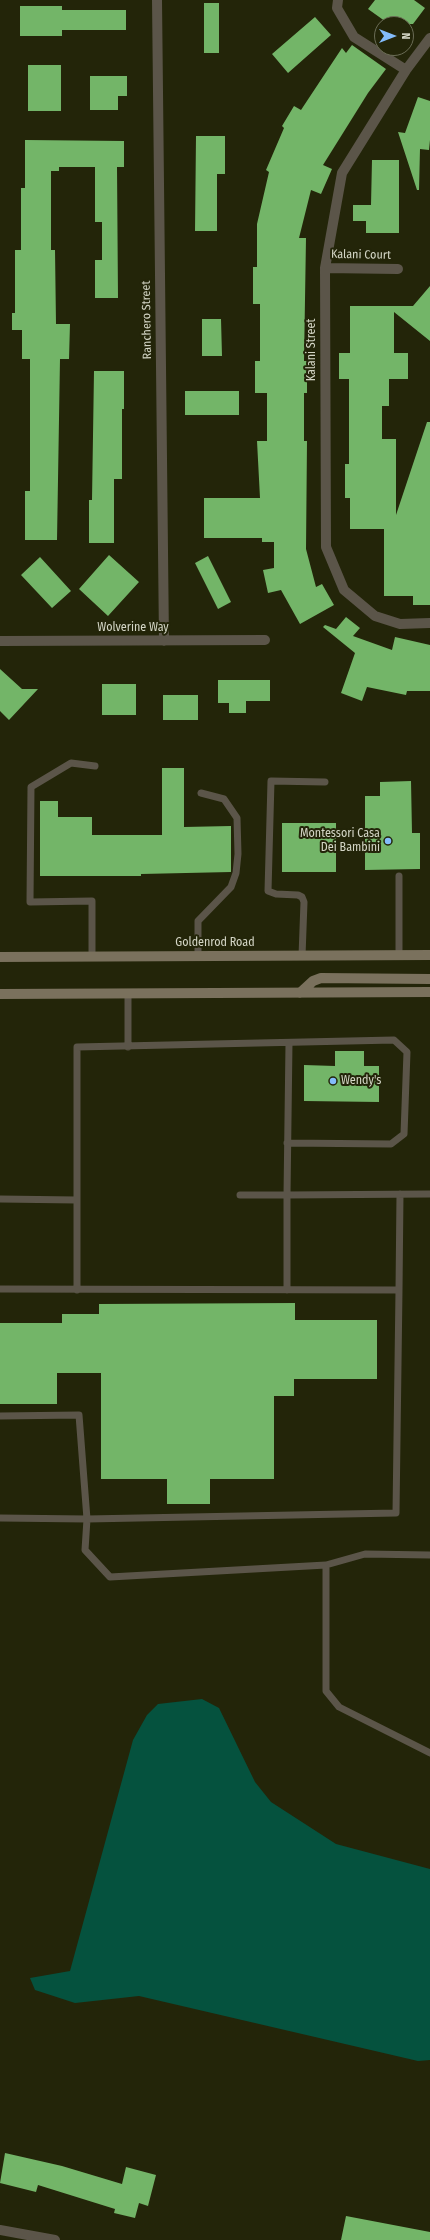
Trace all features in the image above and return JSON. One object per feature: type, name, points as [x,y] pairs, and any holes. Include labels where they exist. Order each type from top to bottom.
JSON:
[{"type":"main road","name":"Goldenrod Road","points":[[0,957],[430,955]]},
{"type":"main road","points":[[300,993],[313,981],[321,978],[430,979]]},
{"type":"main road","points":[[0,994],[430,992]]},
{"type":"street","name":"Ranchero Street","points":[[157,0],[164,641]]},
{"type":"street","points":[[338,0],[336,8],[354,37],[406,70]]},
{"type":"street","name":"Kalani Street","points":[[430,38],[406,70],[342,173],[325,268],[326,547],[344,590],[375,616],[400,624],[430,623]]},
{"type":"street","name":"Kalani Court","points":[[325,268],[398,269]]},
{"type":"street","name":"Wolverine Way","points":[[0,641],[265,640]]},
{"type":"street","points":[[0,2230],[21,2237],[55,2240]]},
{"type":"lane","points":[[92,957],[92,901],[30,902],[31,787],[70,763],[95,766]]},
{"type":"lane","points":[[302,956],[304,902],[302,897],[298,895],[276,894],[268,891],[271,781],[325,782]]},
{"type":"lane","points":[[198,956],[198,921],[231,887],[236,873],[238,854],[237,818],[224,799],[201,793]]},
{"type":"lane","points":[[398,955],[399,876]]},
{"type":"lane","points":[[128,994],[128,1047]]},
{"type":"lane","points":[[77,1290],[77,1047],[394,1040],[406,1052],[404,1134],[391,1144],[287,1143]]},
{"type":"lane","points":[[287,1290],[287,1143],[292,1042]]},
{"type":"lane","points":[[0,1518],[86,1519],[396,1513],[400,1194]]},
{"type":"lane","points":[[240,1195],[430,1194]]},
{"type":"lane","points":[[0,1199],[76,1200]]},
{"type":"lane","points":[[0,1290],[399,1290]]},
{"type":"lane","points":[[0,1416],[79,1415],[86,1519],[85,1550],[110,1577],[326,1565],[365,1554],[430,1555]]},
{"type":"lane","points":[[326,1565],[326,1691],[339,1707],[430,1753]]},
{"type":"shaded area","points":[[202,1699],[219,1708],[255,1782],[271,1802],[336,1844],[430,1869],[430,2060],[418,2061],[139,1996],[75,2003],[35,1990],[30,1978],[70,1971],[133,1740],[147,1715],[158,1704]]},
{"type":"building","points":[[375,0],[414,0],[425,8],[414,23],[414,16],[378,16],[368,9]]},
{"type":"building","points":[[204,3],[219,3],[219,53],[204,53]]},
{"type":"building","points":[[20,6],[62,6],[62,10],[126,10],[126,30],[62,30],[62,36],[20,36]]},
{"type":"building","points":[[315,17],[331,35],[288,73],[272,54]]},
{"type":"building","points":[[352,45],[386,69],[368,93],[323,165],[332,169],[321,194],[311,190],[299,238],[306,238],[304,361],[307,361],[307,393],[304,393],[304,441],[307,441],[306,549],[316,587],[322,584],[334,605],[300,624],[281,590],[268,593],[263,570],[274,568],[274,542],[262,542],[262,538],[204,538],[204,498],[260,498],[257,441],[267,441],[267,393],[255,393],[255,361],[260,361],[260,304],[253,304],[253,267],[257,267],[257,224],[269,172],[266,170],[284,128],[282,126],[294,106],[301,110],[342,48],[346,53]]},
{"type":"building","points":[[28,65],[61,65],[61,111],[28,111]]},
{"type":"building","points":[[90,76],[127,76],[127,96],[118,96],[118,110],[90,110]]},
{"type":"building","points":[[418,97],[430,101],[430,140],[429,150],[420,149],[419,190],[417,190],[398,132],[405,133]]},
{"type":"building","points":[[196,136],[225,136],[225,174],[217,174],[217,231],[195,231]]},
{"type":"building","points":[[25,140],[124,141],[124,167],[117,167],[118,298],[95,298],[95,260],[102,260],[102,222],[95,222],[95,167],[59,167],[59,171],[51,171],[51,250],[55,250],[56,324],[70,324],[69,359],[60,359],[57,540],[25,540],[25,491],[30,491],[30,359],[22,359],[22,330],[12,330],[12,313],[15,313],[15,250],[21,250],[21,188],[25,188]]},
{"type":"building","points":[[372,160],[399,160],[399,233],[366,233],[366,221],[353,221],[353,205],[371,205]]},
{"type":"building","points":[[430,286],[430,341],[394,312],[394,353],[408,353],[408,379],[389,379],[389,406],[382,406],[382,439],[396,439],[396,515],[427,422],[430,422],[430,605],[413,605],[413,596],[384,596],[384,529],[350,529],[350,498],[345,498],[345,464],[349,464],[349,379],[339,379],[339,353],[350,353],[350,306],[413,306]]},
{"type":"building","points":[[202,319],[221,319],[222,356],[202,356]]},
{"type":"building","points":[[94,371],[124,371],[124,409],[122,409],[122,479],[114,479],[114,543],[89,543],[89,500],[92,500]]},
{"type":"building","points":[[185,391],[239,391],[239,415],[185,415]]},
{"type":"building","points":[[109,555],[139,582],[108,616],[79,589]]},
{"type":"building","points":[[208,556],[231,602],[218,609],[195,563]]},
{"type":"building","points":[[40,557],[71,591],[52,608],[21,575]]},
{"type":"building","points":[[346,617],[360,628],[353,636],[392,650],[395,637],[430,645],[430,691],[407,691],[406,695],[367,687],[362,701],[341,693],[355,653],[323,627],[325,625],[336,629]]},
{"type":"building","points":[[0,669],[22,689],[38,689],[9,720],[0,711]]},
{"type":"building","points":[[218,680],[270,680],[270,701],[246,701],[246,713],[229,713],[229,703],[218,703]]},
{"type":"building","points":[[102,684],[136,684],[136,715],[102,715]]},
{"type":"building","points":[[163,695],[198,695],[198,720],[163,720]]},
{"type":"building","points":[[162,768],[184,768],[184,827],[231,826],[231,872],[141,874],[141,876],[40,876],[40,801],[58,801],[58,817],[92,817],[92,835],[162,835]]},
{"type":"building","points":[[411,781],[412,833],[420,833],[420,869],[365,870],[365,796],[380,796],[380,782]]},
{"type":"building","points":[[282,823],[336,823],[336,872],[282,872]]},
{"type":"building","points":[[335,1051],[364,1051],[364,1066],[379,1066],[379,1102],[304,1101],[304,1065],[335,1066]]},
{"type":"building","points":[[295,1303],[295,1320],[377,1320],[377,1379],[294,1379],[294,1396],[274,1396],[274,1479],[210,1479],[210,1504],[167,1504],[167,1479],[101,1479],[101,1373],[57,1373],[57,1404],[0,1404],[0,1323],[62,1323],[62,1314],[99,1314],[99,1304]]},
{"type":"building","points":[[5,2153],[62,2166],[122,2184],[126,2167],[156,2175],[148,2206],[139,2203],[135,2218],[114,2213],[115,2209],[38,2185],[36,2192],[0,2183]]},
{"type":"building","points":[[346,2216],[430,2232],[430,2240],[341,2240]]},
{"type":"place","name":"Montessori Casa Dei Bambini","points":[[388,841]]},
{"type":"place","name":"Wendy's","points":[[333,1081]]}]
